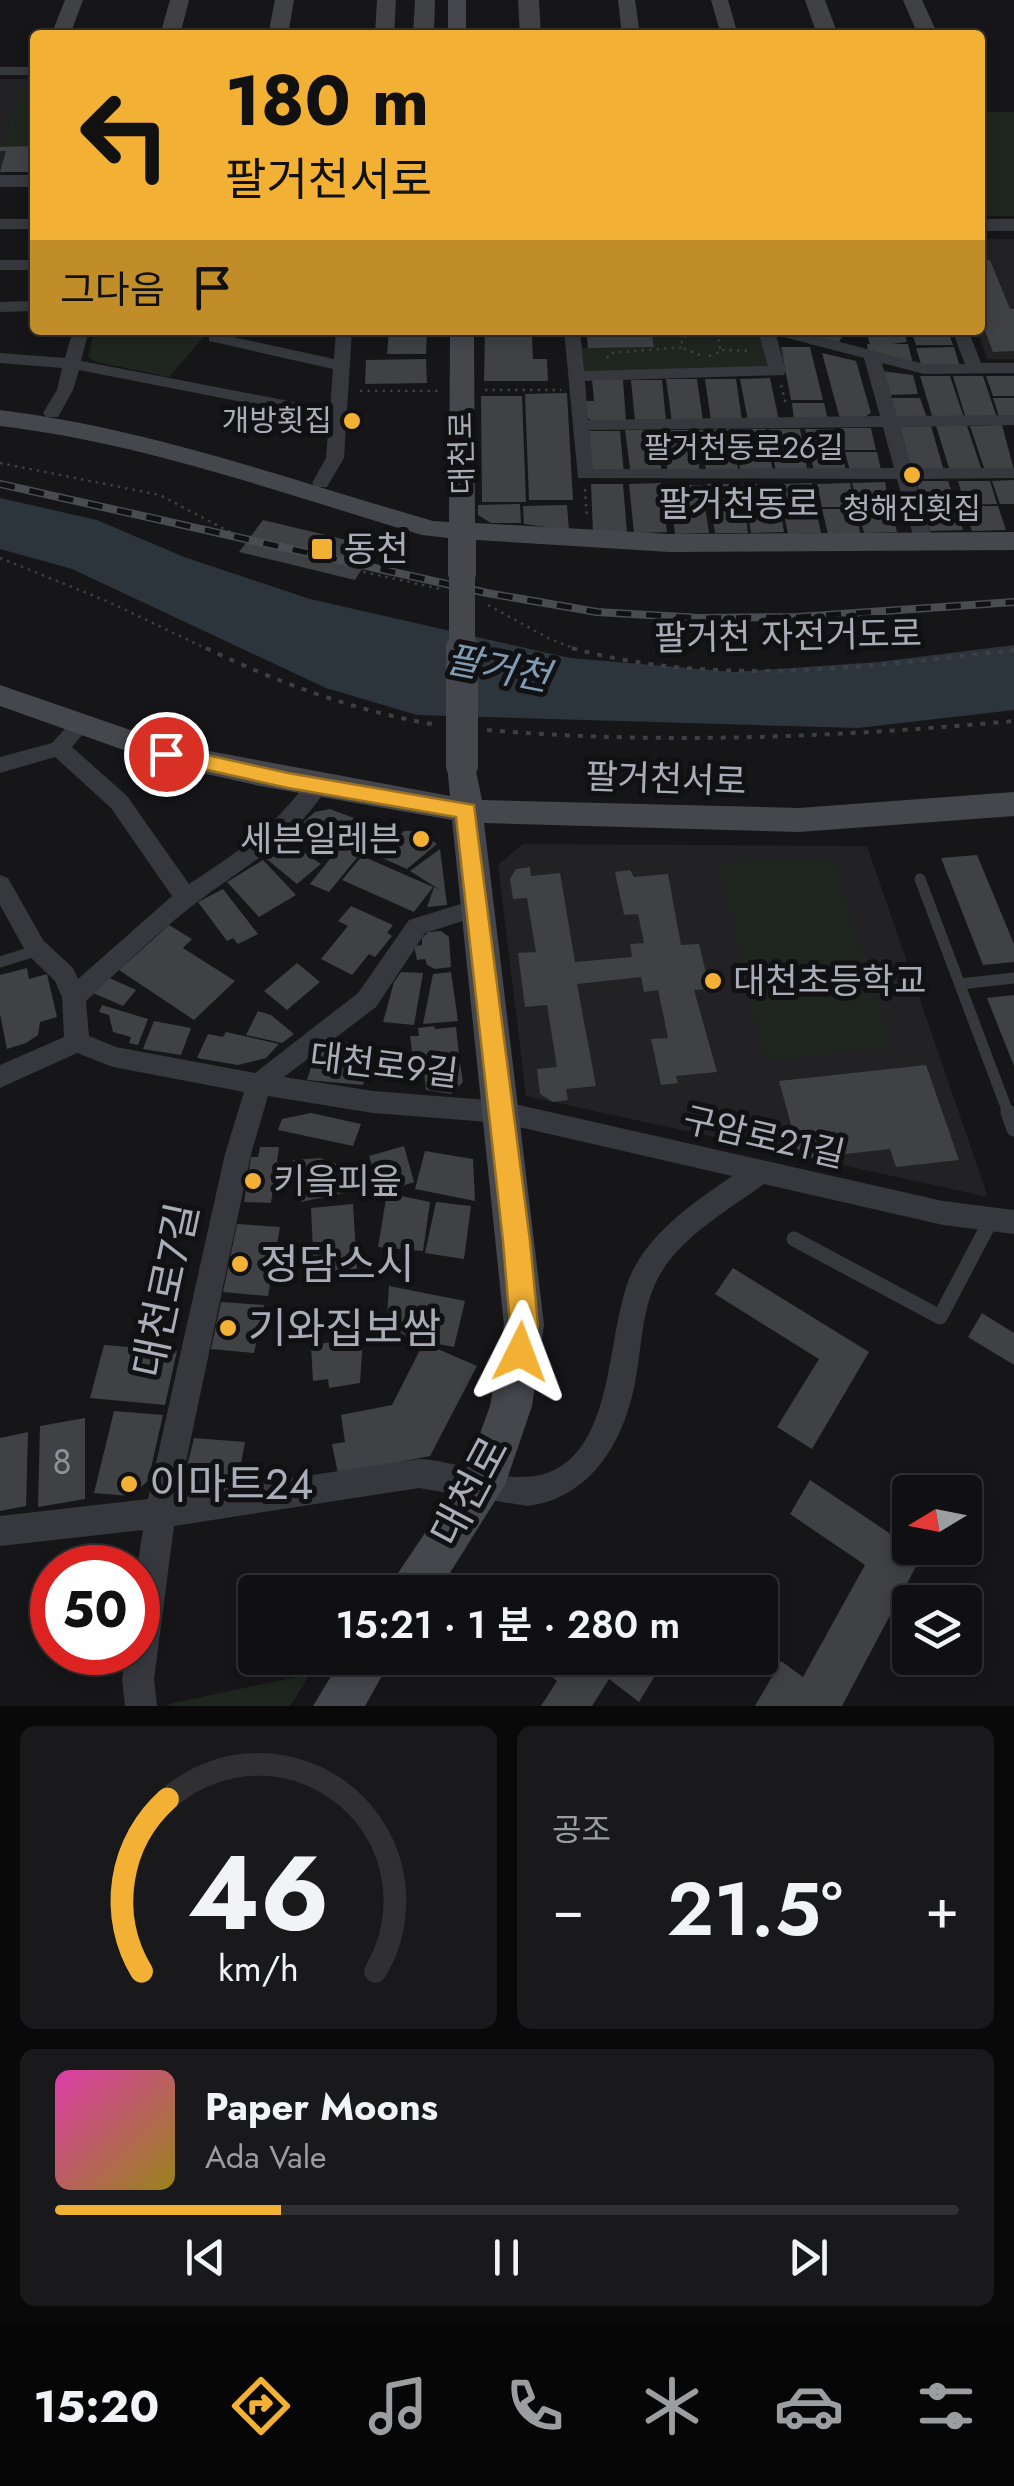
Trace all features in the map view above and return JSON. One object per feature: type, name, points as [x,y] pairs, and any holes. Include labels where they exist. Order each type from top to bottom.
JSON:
[{"type":"main road","points":[[456,0],[457,30]]},
{"type":"main road","name":"대천로","points":[[423,1575],[483,1485],[512,1406],[524,1325],[466,811],[467,746],[455,583],[463,528],[462,335]]},
{"type":"main road","name":"팔거천동로","points":[[0,403],[170,436],[463,528]]},
{"type":"main road","name":"팔거천동로","points":[[0,418],[42,423],[149,447],[432,529],[670,544],[1014,541]]},
{"type":"main road","name":"팔거천서로","points":[[0,695],[166,754],[317,786],[466,811],[799,820],[1014,804]]},
{"type":"main road","points":[[337,1706],[358,1675]]},
{"type":"street","points":[[0,182],[30,181]]},
{"type":"street","points":[[0,224],[30,224]]},
{"type":"street","points":[[985,225],[1014,225]]},
{"type":"street","points":[[0,265],[30,265]]},
{"type":"street","points":[[0,307],[30,306]]},
{"type":"street","points":[[52,413],[65,390],[80,335]]},
{"type":"street","points":[[215,335],[215,338],[342,366]]},
{"type":"street","points":[[321,482],[336,458],[344,335]]},
{"type":"street","points":[[572,335],[584,474]]},
{"type":"street","points":[[574,375],[778,371],[768,335]]},
{"type":"street","points":[[794,335],[924,369],[1014,368]]},
{"type":"street","name":"팔거천동로26길","points":[[860,335],[924,542]]},
{"type":"street","points":[[962,335],[975,368]]},
{"type":"street","points":[[0,358],[72,364],[338,416]]},
{"type":"street","name":"팔거천동로26길","points":[[580,425],[1014,420]]},
{"type":"street","name":"팔거천동로26길","points":[[584,474],[1014,473]]},
{"type":"street","points":[[0,765],[58,748],[82,724]]},
{"type":"street","points":[[58,748],[120,802],[186,898]]},
{"type":"street","points":[[74,997],[186,898],[262,848],[317,786]]},
{"type":"street","points":[[0,884],[38,950],[66,975],[74,997],[77,1042],[0,1077]]},
{"type":"street","name":"대천로9길","points":[[259,1084],[307,1042],[367,1000],[416,926],[477,908]]},
{"type":"street","name":"대천로9길","points":[[77,1042],[113,1057],[259,1084],[373,1102],[500,1112]]},
{"type":"street","name":"대천로7길","points":[[141,1706],[138,1679],[160,1515],[238,1154],[259,1084]]},
{"type":"street","name":"구암로21길","points":[[500,1112],[759,1172],[1002,1221]]},
{"type":"street","points":[[0,1530],[160,1515],[435,1474],[512,1493],[548,1490],[577,1470],[613,1414],[625,1380],[636,1301],[654,1260],[759,1172]]},
{"type":"lane","points":[[0,72],[30,71]]},
{"type":"lane","points":[[920,879],[1014,1129]]},
{"type":"lane","points":[[0,962],[38,950]]},
{"type":"lane","points":[[960,984],[1014,978]]},
{"type":"lane","points":[[794,1239],[940,1318],[1002,1221]]},
{"type":"path","points":[[685,335],[681,340],[694,355],[709,356],[720,350],[772,350]]},
{"type":"path","points":[[715,335],[720,350]]},
{"type":"path","points":[[340,391],[462,391],[574,375],[685,348]]},
{"type":"path","points":[[778,371],[791,423]]},
{"type":"path","points":[[0,463],[160,495],[184,504],[227,535],[264,551],[455,583]]},
{"type":"path","points":[[584,474],[588,538]]},
{"type":"path","points":[[0,558],[59,576],[307,692],[396,720],[453,726]]},
{"type":"path","name":"팔거천 자전거도로","points":[[480,601],[566,646],[628,663],[784,669],[920,662],[1014,650]]},
{"type":"path","points":[[467,746],[529,734],[709,739],[921,730],[1014,721]]},
{"type":"shaded area","points":[[0,79],[30,79],[30,171],[0,171]]},
{"type":"shaded area","points":[[25,85],[30,85],[30,146],[1,146]]},
{"type":"shaded area","points":[[985,112],[1014,112],[1014,216],[985,216]]},
{"type":"shaded area","points":[[985,239],[1014,239],[1014,359],[987,359],[979,335],[985,335]]},
{"type":"shaded area","points":[[94,335],[206,335],[169,377],[96,362],[88,356]]},
{"type":"shaded area","points":[[652,335],[765,335],[772,367],[583,371],[581,348],[653,347]]},
{"type":"shaded area","name":"대천초등학교","points":[[523,844],[867,846],[988,1197],[526,1096],[498,865]]},
{"type":"shaded area","points":[[833,860],[891,1046],[766,1061],[719,863]]},
{"type":"shaded area","points":[[305,1675],[309,1675],[290,1706],[169,1704]]},
{"type":"water","name":"팔거천","points":[[0,498],[97,520],[184,557],[310,599],[570,658],[735,672],[878,662],[1014,645],[1014,710],[858,728],[417,715],[326,688],[72,569],[0,549]]},
{"type":"building","points":[[65,0],[83,0],[72,30],[53,30]]},
{"type":"building","points":[[170,0],[189,0],[181,30],[161,30]]},
{"type":"building","points":[[275,0],[294,0],[289,30],[269,30]]},
{"type":"building","points":[[377,0],[396,0],[394,30],[375,30]]},
{"type":"building","points":[[415,0],[435,0],[434,30],[413,30]]},
{"type":"building","points":[[518,0],[539,0],[541,30],[520,30]]},
{"type":"building","points":[[618,0],[635,0],[639,30],[621,30]]},
{"type":"building","points":[[711,0],[728,0],[737,30],[720,30]]},
{"type":"building","points":[[805,0],[825,0],[836,30],[815,30]]},
{"type":"building","points":[[903,0],[922,0],[936,30],[916,30]]},
{"type":"building","points":[[30,146],[30,172],[0,172],[6,151],[0,151],[0,147]]},
{"type":"building","points":[[985,260],[990,260],[1010,309],[1014,309],[1014,351],[993,352],[985,331]]},
{"type":"building","points":[[389,335],[427,335],[426,354],[387,354]]},
{"type":"building","points":[[485,335],[532,336],[533,359],[547,359],[548,381],[484,381]]},
{"type":"building","points":[[587,335],[652,335],[654,347],[588,348]]},
{"type":"building","points":[[811,335],[844,335],[838,343]]},
{"type":"building","points":[[867,335],[905,335],[907,342],[892,344],[908,344],[913,364],[868,353]]},
{"type":"building","points":[[912,335],[950,335],[953,345],[916,345]]},
{"type":"building","points":[[781,347],[810,347],[823,400],[791,400]]},
{"type":"building","points":[[954,347],[959,364],[921,364],[916,348]]},
{"type":"building","points":[[822,353],[856,361],[871,413],[861,419],[840,419]]},
{"type":"building","points":[[426,359],[427,383],[365,384],[366,360]]},
{"type":"building","points":[[881,371],[913,375],[918,394],[887,395]]},
{"type":"building","points":[[920,376],[950,376],[964,418],[933,419]]},
{"type":"building","points":[[953,376],[983,376],[997,418],[966,419]]},
{"type":"building","points":[[986,376],[1014,376],[1014,396],[993,396]]},
{"type":"building","points":[[770,378],[779,421],[748,421],[740,379]]},
{"type":"building","points":[[666,379],[697,379],[703,421],[672,422]]},
{"type":"building","points":[[705,379],[736,379],[742,421],[711,421]]},
{"type":"building","points":[[592,380],[623,380],[626,421],[595,422],[585,417],[583,401],[594,401]]},
{"type":"building","points":[[631,380],[662,380],[666,421],[635,422]]},
{"type":"building","points":[[567,393],[573,500],[529,500],[525,394]]},
{"type":"building","points":[[481,396],[522,396],[526,502],[482,502]]},
{"type":"building","points":[[890,398],[920,398],[927,418],[896,419]]},
{"type":"building","points":[[993,398],[1014,398],[1014,419],[1000,419]]},
{"type":"building","points":[[792,403],[824,403],[828,420],[794,420]]},
{"type":"building","points":[[1002,425],[1014,470],[985,471],[970,426]]},
{"type":"building","points":[[931,426],[944,471],[912,472],[900,427]]},
{"type":"building","points":[[936,426],[967,426],[982,471],[950,471]]},
{"type":"building","points":[[839,428],[871,428],[876,450],[844,450]]},
{"type":"building","points":[[731,429],[739,475],[707,475],[699,430]]},
{"type":"building","points":[[734,429],[766,429],[773,474],[741,475]]},
{"type":"building","points":[[769,429],[800,429],[804,451],[773,451]]},
{"type":"building","points":[[805,429],[837,429],[842,451],[810,451]]},
{"type":"building","points":[[625,430],[657,430],[662,476],[631,476]]},
{"type":"building","points":[[663,430],[695,430],[700,475],[668,476]]},
{"type":"building","points":[[589,431],[620,431],[624,474],[592,475]]},
{"type":"building","points":[[845,452],[877,452],[882,474],[851,475]]},
{"type":"building","points":[[772,453],[804,453],[808,474],[777,475]]},
{"type":"building","points":[[810,453],[842,453],[847,475],[815,475]]},
{"type":"building","points":[[1014,480],[1014,504],[1000,504],[992,481]]},
{"type":"building","points":[[916,481],[948,481],[956,503],[923,504]]},
{"type":"building","points":[[958,481],[990,481],[997,504],[965,505]]},
{"type":"building","points":[[885,482],[890,506],[858,506],[852,483]]},
{"type":"building","points":[[661,483],[667,532],[634,533],[629,484]]},
{"type":"building","points":[[812,483],[816,507],[783,507],[779,484]]},
{"type":"building","points":[[850,483],[855,507],[822,507],[817,484]]},
{"type":"building","points":[[591,484],[623,484],[627,532],[593,533]]},
{"type":"building","points":[[707,484],[740,484],[743,507],[732,509],[745,509],[748,533],[715,533]]},
{"type":"building","points":[[743,484],[776,484],[784,532],[751,533]]},
{"type":"building","points":[[670,485],[702,485],[709,533],[675,534]]},
{"type":"building","points":[[520,504],[521,523],[491,523],[478,515],[478,505]]},
{"type":"building","points":[[567,505],[569,530],[524,524],[523,506]]},
{"type":"building","points":[[964,506],[998,506],[1006,530],[972,531]]},
{"type":"building","points":[[923,507],[956,507],[963,530],[930,531]]},
{"type":"building","points":[[858,508],[891,508],[897,532],[864,533]]},
{"type":"building","points":[[783,509],[816,509],[821,533],[788,534]]},
{"type":"building","points":[[822,509],[856,509],[860,533],[828,534]]},
{"type":"building","points":[[263,520],[376,547],[355,580],[239,552]]},
{"type":"building","points":[[330,809],[362,821],[344,843],[299,826],[315,812]]},
{"type":"building","points":[[366,821],[397,828],[372,854],[346,844]]},
{"type":"building","points":[[297,827],[334,844],[326,854],[288,837]]},
{"type":"building","points":[[404,831],[419,831],[437,844],[407,869],[380,857]]},
{"type":"building","points":[[284,839],[321,864],[297,884],[263,856]]},
{"type":"building","points":[[341,845],[360,854],[329,892],[310,884]]},
{"type":"building","points":[[440,849],[447,905],[427,907],[434,887],[440,890],[410,871]]},
{"type":"building","points":[[977,855],[1014,944],[1014,962],[983,965],[941,858]]},
{"type":"building","points":[[362,856],[433,887],[414,912],[342,880]]},
{"type":"building","points":[[263,860],[296,895],[259,917],[227,882]]},
{"type":"building","points":[[530,867],[531,876],[560,873],[575,962],[632,957],[630,944],[644,943],[638,914],[624,915],[615,872],[630,870],[634,877],[668,874],[681,945],[699,944],[710,989],[694,990],[717,1072],[676,1076],[678,1083],[661,1085],[651,1039],[668,1038],[658,990],[644,992],[641,977],[577,984],[596,1086],[566,1089],[568,1100],[553,1102],[540,1094],[537,1069],[557,1067],[547,1005],[525,1007],[518,953],[536,952],[527,898],[513,899],[510,879],[516,869]]},
{"type":"building","points":[[223,889],[258,934],[238,944],[233,938],[227,941],[198,902]]},
{"type":"building","points":[[351,906],[393,925],[387,933],[392,936],[375,957],[369,954],[352,975],[321,959],[348,926],[338,921]]},
{"type":"building","points":[[169,925],[192,939],[183,948],[235,981],[194,1020],[119,970]]},
{"type":"building","points":[[441,931],[449,937],[451,967],[435,969],[425,959],[417,960],[414,946],[422,945],[428,932]]},
{"type":"building","points":[[297,963],[320,982],[287,1010],[264,991]]},
{"type":"building","points":[[27,968],[29,979],[47,974],[57,1017],[40,1022],[38,1035],[26,1043],[7,1049],[0,1014],[0,975]]},
{"type":"building","points":[[401,972],[423,973],[414,1025],[383,1022],[394,982]]},
{"type":"building","points":[[451,972],[458,1021],[423,1024],[433,974]]},
{"type":"building","points":[[105,976],[136,990],[123,1006],[91,992]]},
{"type":"building","points":[[1014,995],[1014,1066],[987,998]]},
{"type":"building","points":[[102,1005],[148,1019],[138,1045],[129,1043],[131,1037],[113,1032],[109,1015],[99,1012]]},
{"type":"building","points":[[258,1011],[271,1015],[294,1034],[282,1043],[246,1035]]},
{"type":"building","points":[[154,1021],[191,1028],[181,1055],[143,1049]]},
{"type":"building","points":[[456,1027],[459,1055],[413,1060],[410,1036],[419,1036],[418,1028]]},
{"type":"building","points":[[226,1032],[279,1044],[266,1058],[238,1065],[197,1058],[208,1034],[223,1037]]},
{"type":"building","points":[[340,1039],[366,1051],[363,1058],[370,1059],[363,1085],[307,1080],[314,1058]]},
{"type":"building","points":[[392,1055],[407,1062],[407,1080],[377,1079],[381,1058]]},
{"type":"building","points":[[459,1058],[463,1082],[451,1094],[426,1090],[423,1063]]},
{"type":"building","points":[[926,1065],[959,1160],[896,1167],[890,1149],[810,1158],[807,1149],[798,1150],[779,1081]]},
{"type":"building","points":[[311,1113],[361,1124],[353,1146],[278,1130],[282,1119]]},
{"type":"building","points":[[404,1146],[414,1182],[393,1189],[391,1183],[379,1187],[369,1156]]},
{"type":"building","points":[[260,1147],[279,1147],[271,1203],[244,1202],[251,1157],[258,1157]]},
{"type":"building","points":[[425,1151],[473,1159],[475,1201],[415,1189]]},
{"type":"building","points":[[320,1158],[336,1164],[347,1192],[301,1202],[293,1160]]},
{"type":"building","points":[[387,1193],[430,1202],[423,1251],[378,1247]]},
{"type":"building","points":[[436,1202],[471,1206],[464,1259],[425,1253]]},
{"type":"building","points":[[353,1204],[357,1269],[314,1274],[311,1208]]},
{"type":"building","points":[[237,1224],[280,1227],[268,1296],[223,1292]]},
{"type":"building","points":[[733,1268],[869,1352],[812,1449],[777,1427],[819,1359],[715,1294]]},
{"type":"building","points":[[389,1286],[465,1301],[454,1347],[386,1334]]},
{"type":"building","points":[[221,1302],[264,1305],[254,1353],[211,1349]]},
{"type":"building","points":[[982,1313],[1014,1333],[1014,1365],[968,1337]]},
{"type":"building","points":[[363,1338],[360,1383],[329,1388],[328,1379],[313,1381],[311,1345]]},
{"type":"building","points":[[104,1345],[177,1351],[165,1405],[90,1398]]},
{"type":"building","points":[[433,1347],[477,1366],[430,1456],[338,1474],[332,1444],[345,1442],[341,1415],[392,1405],[421,1348]]},
{"type":"building","points":[[114,1411],[163,1415],[148,1481],[130,1496],[94,1493]]},
{"type":"building","points":[[85,1418],[85,1499],[38,1507],[40,1426]]},
{"type":"building","points":[[28,1432],[26,1506],[0,1511],[0,1438]]},
{"type":"building","points":[[194,1438],[245,1442],[237,1485],[190,1490],[183,1482]]},
{"type":"building","points":[[810,1480],[892,1535],[892,1565],[917,1565],[906,1585],[892,1585],[892,1612],[842,1706],[755,1706],[773,1675],[778,1675],[781,1661],[803,1677],[865,1565],[790,1514]]},
{"type":"building","points":[[550,1675],[655,1675],[639,1702],[609,1679],[592,1706],[541,1706],[557,1681]]},
{"type":"railway","points":[[0,484],[487,593],[597,612],[700,618],[798,617],[1014,602]]},
{"type":"place","name":"개방횟집","points":[[352,421]]},
{"type":"place","name":"청해진횟집","points":[[912,475]]},
{"type":"place","name":"동천","points":[[322,549]]},
{"type":"place","name":"세븐일레븐","points":[[421,839]]},
{"type":"place","name":"대천초등학교","points":[[713,981]]},
{"type":"place","name":"키읔피읖","points":[[253,1181]]},
{"type":"place","name":"정담스시","points":[[240,1264]]},
{"type":"place","name":"기와집보쌈","points":[[228,1328]]},
{"type":"place","name":"이마트24","points":[[129,1484]]},
{"type":"route","points":[[166,754],[466,811],[516,1241],[524,1325],[520,1352]]}]
